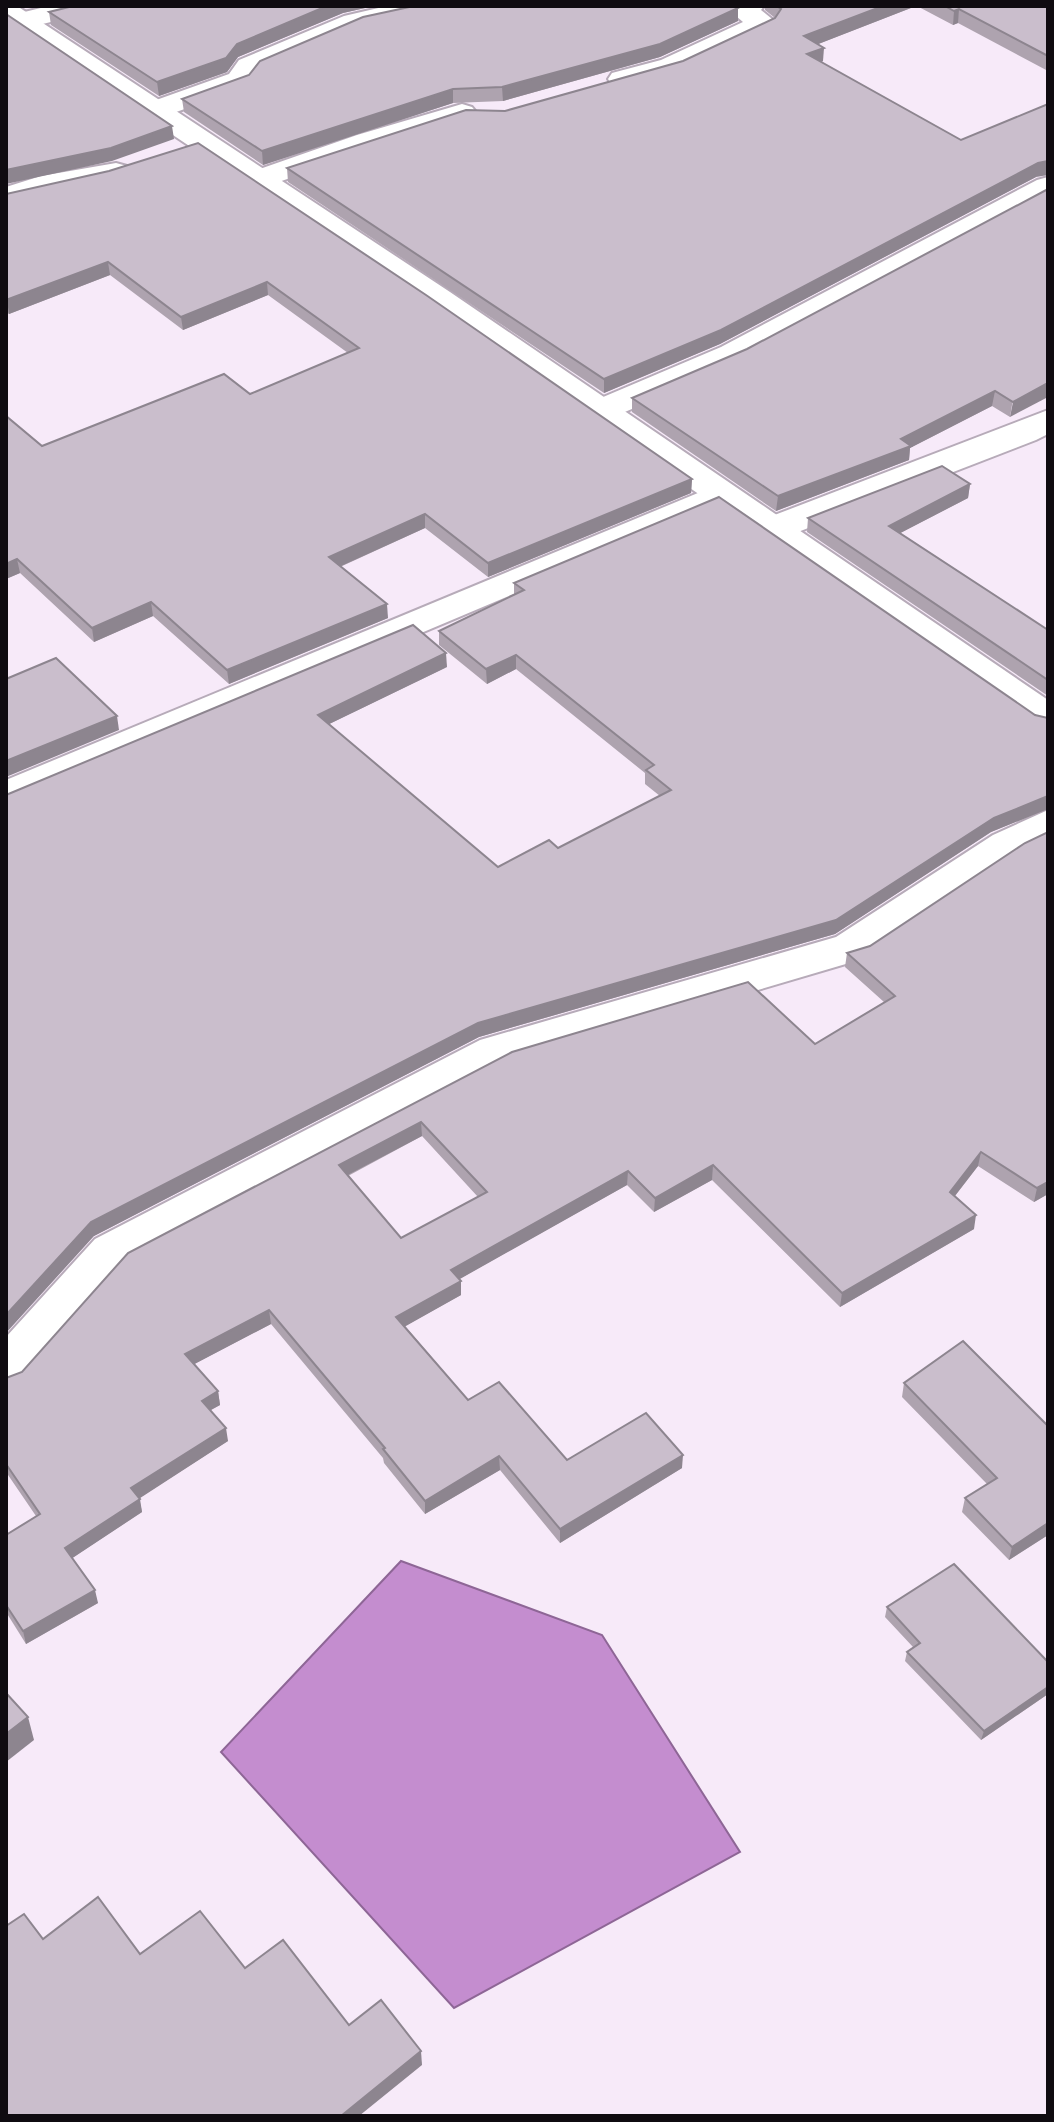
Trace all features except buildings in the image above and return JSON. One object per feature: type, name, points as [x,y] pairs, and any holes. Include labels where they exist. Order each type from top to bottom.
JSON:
[{"type":"street","points":[[14,16],[82,6]]},
{"type":"street","points":[[155,110],[239,80],[249,66],[354,22],[423,6]]},
{"type":"street","points":[[596,87],[671,66],[763,23],[743,10],[750,6]]},
{"type":"street","points":[[14,16],[155,110],[174,152]]},
{"type":"street","points":[[259,179],[464,112],[491,113]]},
{"type":"street","points":[[6,197],[41,185],[109,174],[174,152],[259,179],[1048,718]]},
{"type":"street","points":[[601,410],[733,354],[1048,186]]},
{"type":"street","points":[[772,529],[1024,433],[1048,420]]},
{"type":"street","points":[[6,795],[722,494]]},
{"type":"street","points":[[6,1370],[112,1252],[496,1051],[851,948],[1007,845],[1048,824]]},
{"type":"shaded area","points":[[401,1561],[602,1635],[740,1852],[454,2008],[221,1752]]}]
